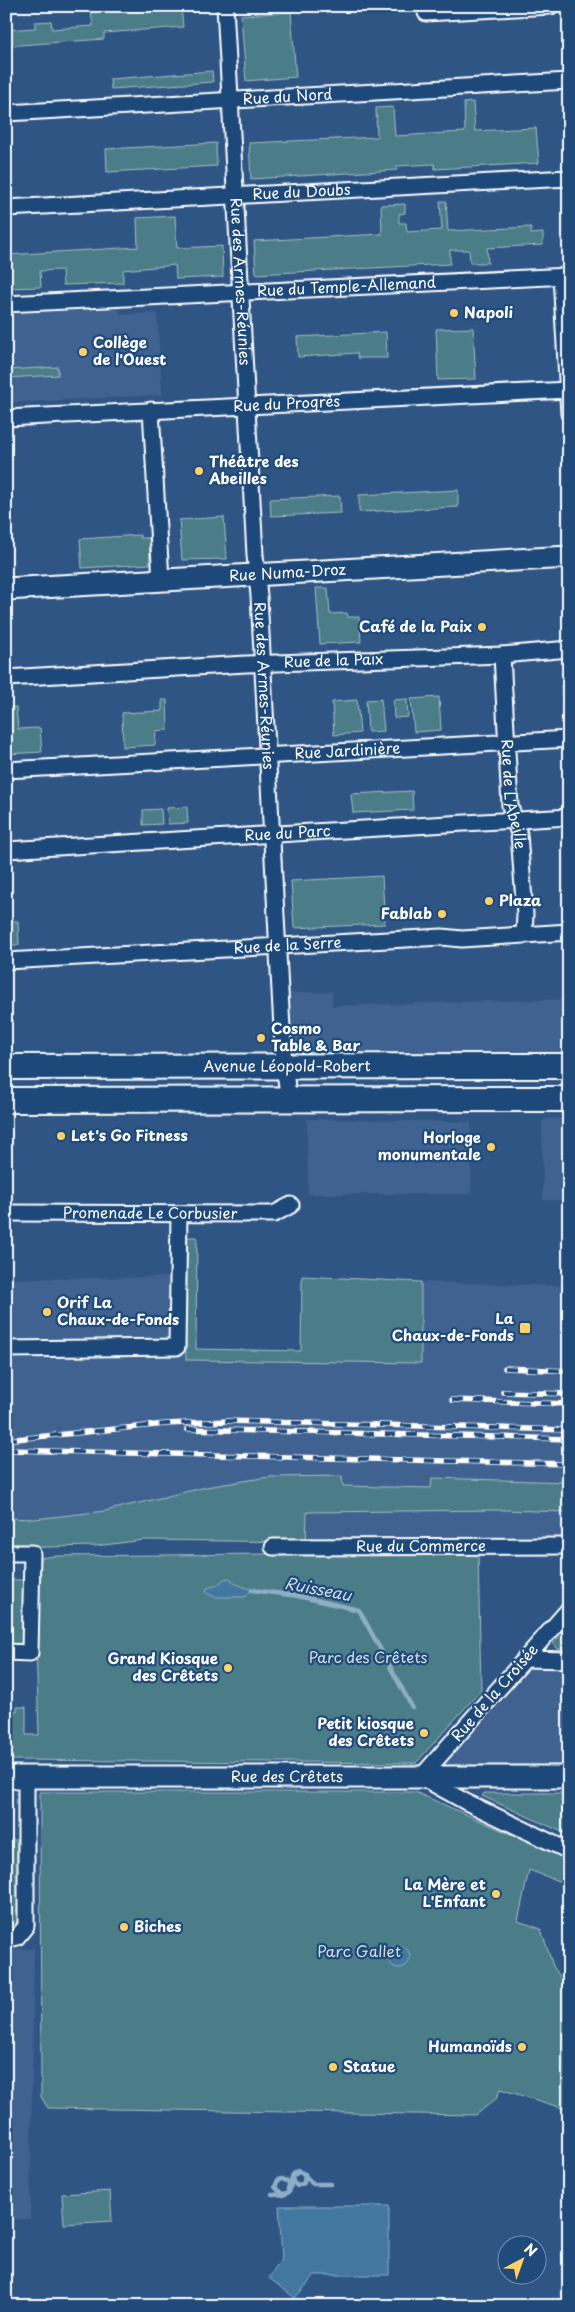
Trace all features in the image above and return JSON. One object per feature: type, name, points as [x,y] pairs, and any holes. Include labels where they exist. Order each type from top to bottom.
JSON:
[{"type":"main road","name":"Rue Numa-Droz","points":[[6,589],[569,557]]},
{"type":"main road","name":"Avenue Léopold-Robert","points":[[6,1067],[569,1066]]},
{"type":"main road","points":[[6,1100],[569,1099]]},
{"type":"main road","name":"Rue des Crêtets","points":[[16,1777],[569,1776]]},
{"type":"street","name":"Rue des Armes-Réunies","points":[[225,6],[284,1066],[289,1100]]},
{"type":"street","points":[[426,13],[551,6]]},
{"type":"street","name":"Rue du Nord","points":[[6,113],[569,81]]},
{"type":"street","name":"Rue du Doubs","points":[[6,208],[569,178]]},
{"type":"street","points":[[565,276],[569,414]]},
{"type":"street","name":"Rue du Temple-Allemand","points":[[6,304],[565,276]]},
{"type":"street","name":"Rue du Progrès","points":[[6,418],[568,390]]},
{"type":"street","points":[[151,410],[161,580]]},
{"type":"street","name":"Rue de la Paix","points":[[6,678],[262,663],[502,655],[569,649]]},
{"type":"street","name":"Rue de L'Abeille","points":[[502,655],[510,806],[519,834],[525,914],[524,934]]},
{"type":"street","name":"Rue Jardinière","points":[[6,770],[569,739]]},
{"type":"street","name":"Rue du Parc","points":[[6,850],[569,817]]},
{"type":"street","name":"Rue de la Serre","points":[[6,961],[569,932]]},
{"type":"street","name":"Promenade Le Corbusier","points":[[6,1212],[274,1214],[291,1205]]},
{"type":"street","points":[[6,1350],[177,1347],[179,1214]]},
{"type":"street","name":"Rue du Commerce","points":[[273,1547],[569,1546]]},
{"type":"street","points":[[6,1553],[32,1554],[30,1653],[6,1652]]},
{"type":"street","name":"Rue de la Croisée","points":[[422,1777],[569,1609]]},
{"type":"street","points":[[524,1659],[569,1660]]},
{"type":"street","points":[[6,1940],[17,1937],[26,1926],[16,1777]]},
{"type":"street","points":[[422,1777],[466,1802],[569,1851]]},
{"type":"shaded area","name":"Collège de l'Ouest","points":[[119,308],[120,315],[157,313],[162,395],[6,403],[6,314]]},
{"type":"shaded area","points":[[332,992],[332,1006],[569,999],[569,1059],[292,1058],[289,993]]},
{"type":"shaded area","points":[[569,1118],[569,1200],[543,1200],[542,1123],[544,1119]]},
{"type":"shaded area","points":[[307,1119],[471,1122],[471,1194],[308,1194]]},
{"type":"shaded area","points":[[183,1277],[186,1360],[421,1362],[421,1282],[569,1286],[569,1482],[432,1478],[431,1489],[343,1486],[342,1476],[206,1487],[105,1511],[35,1519],[6,1518],[6,1279]]},
{"type":"shaded area","points":[[503,1510],[569,1512],[569,1541],[306,1542],[307,1512]]},
{"type":"shaded area","points":[[230,1578],[234,1583],[252,1590],[245,1597],[215,1597],[206,1593],[207,1588],[218,1585],[224,1579]]},
{"type":"shaded area","points":[[526,1663],[569,1664],[569,1769],[435,1768]]},
{"type":"shaded area","points":[[399,1946],[409,1953],[410,1957],[403,1967],[399,1968],[389,1961],[388,1957],[395,1947]]},
{"type":"shaded area","points":[[6,1949],[34,1949],[30,2219],[6,2219]]},
{"type":"shaded area","points":[[279,2206],[389,2206],[389,2275],[315,2275],[295,2298],[269,2278],[282,2259]]},
{"type":"green space","points":[[181,6],[183,27],[104,33],[104,39],[6,46],[6,30],[35,28],[35,22],[51,21],[52,29],[93,26],[91,12]]},
{"type":"green space","points":[[291,12],[296,77],[246,81],[241,15]]},
{"type":"green space","points":[[212,71],[213,82],[111,89],[110,79]]},
{"type":"green space","points":[[473,102],[475,131],[536,128],[539,163],[435,169],[434,164],[397,166],[397,170],[251,179],[249,143],[377,137],[376,108],[393,107],[395,136],[465,132],[464,103]]},
{"type":"green space","points":[[216,143],[217,166],[107,172],[106,149]]},
{"type":"green space","points":[[440,201],[446,201],[448,231],[531,227],[531,234],[543,233],[543,245],[487,248],[488,263],[470,263],[469,250],[450,250],[450,264],[256,274],[254,241],[382,234],[381,205],[405,204],[405,213],[399,214],[399,223],[406,223],[407,232],[442,230]]},
{"type":"green space","points":[[175,216],[177,248],[222,246],[223,277],[176,279],[175,265],[123,270],[123,283],[63,285],[62,270],[40,271],[41,287],[6,288],[6,255],[138,247],[137,218]]},
{"type":"green space","points":[[473,328],[476,379],[438,380],[436,329]]},
{"type":"green space","points":[[386,332],[387,358],[358,358],[357,353],[298,357],[297,337]]},
{"type":"green space","points":[[58,367],[58,375],[6,378],[6,370]]},
{"type":"green space","points":[[458,490],[458,507],[359,512],[359,495]]},
{"type":"green space","points":[[340,496],[341,513],[271,516],[270,499]]},
{"type":"green space","points":[[224,517],[227,559],[182,560],[179,520]]},
{"type":"green space","points":[[140,535],[140,538],[149,538],[150,564],[82,568],[80,539]]},
{"type":"green space","points":[[316,588],[328,588],[330,614],[347,613],[348,617],[359,617],[361,642],[320,644]]},
{"type":"green space","points":[[561,685],[569,685],[569,722],[562,722]]},
{"type":"green space","points":[[439,697],[441,730],[414,732],[411,699]]},
{"type":"green space","points":[[381,699],[384,731],[368,732],[366,700]]},
{"type":"green space","points":[[407,699],[408,717],[394,718],[393,700]]},
{"type":"green space","points":[[162,700],[167,700],[168,730],[156,731],[155,745],[123,747],[122,713],[162,711]]},
{"type":"green space","points":[[357,700],[360,733],[334,735],[332,702]]},
{"type":"green space","points":[[16,707],[18,729],[40,728],[42,752],[6,754],[6,708]]},
{"type":"green space","points":[[412,791],[413,810],[353,813],[351,794]]},
{"type":"green space","points":[[187,807],[188,823],[168,824],[167,808]]},
{"type":"green space","points":[[161,809],[162,824],[143,825],[143,810]]},
{"type":"green space","points":[[382,876],[385,924],[294,928],[291,881]]},
{"type":"green space","points":[[7,921],[18,921],[19,945],[9,945]]},
{"type":"green space","points":[[184,1237],[197,1237],[196,1349],[301,1351],[302,1276],[421,1282],[421,1363],[186,1360]]},
{"type":"green space","points":[[342,1476],[343,1486],[431,1488],[432,1478],[569,1482],[569,1512],[503,1510],[307,1512],[306,1542],[144,1540],[96,1546],[6,1548],[6,1518],[35,1519],[105,1511],[206,1487],[269,1477]]},
{"type":"green space","name":"Parc des Crêtets","points":[[478,1552],[481,1690],[416,1763],[6,1760],[6,1711],[17,1711],[17,1707],[26,1707],[26,1735],[39,1735],[33,1559],[55,1556]]},
{"type":"green space","points":[[6,1580],[27,1580],[27,1649],[6,1649]]},
{"type":"green space","points":[[569,1626],[569,1649],[558,1649],[553,1643]]},
{"type":"green space","name":"Parc Gallet","points":[[40,1792],[415,1792],[569,1860],[569,1885],[529,1870],[518,1921],[541,1929],[553,1966],[569,1990],[569,2110],[500,2089],[497,2098],[476,2115],[48,2108],[41,2097]]},
{"type":"green space","points":[[484,1793],[569,1793],[569,1835],[482,1796]]},
{"type":"green space","points":[[6,1840],[17,1840],[19,1907],[16,1931],[6,1934]]},
{"type":"green space","points":[[110,2191],[112,2221],[64,2224],[62,2194]]},
{"type":"waterway","name":"Ruisseau","points":[[252,1590],[298,1596],[359,1610],[412,1707]]},
{"type":"waterway","points":[[272,2195],[281,2195],[283,2194],[289,2192],[289,2182],[282,2179],[278,2180],[275,2187],[283,2195],[289,2192],[292,2177],[298,2171],[305,2174],[304,2183],[297,2186],[293,2182],[292,2177],[298,2172],[300,2173],[305,2175],[313,2184],[331,2184]]},
{"type":"railway","points":[[505,1368],[569,1371]]},
{"type":"railway","points":[[503,1392],[569,1394]]},
{"type":"railway","points":[[452,1400],[569,1404]]},
{"type":"railway","points":[[6,1440],[166,1424],[228,1421],[569,1430]]},
{"type":"railway","points":[[187,1429],[569,1439]]},
{"type":"railway","points":[[6,1450],[569,1464]]},
{"type":"place","name":"Napoli","points":[[454,313]]},
{"type":"place","name":"Collège de l'Ouest","points":[[83,352]]},
{"type":"place","name":"Théâtre des Abeilles","points":[[199,471]]},
{"type":"place","name":"Café de la Paix","points":[[482,627]]},
{"type":"place","name":"Plaza","points":[[489,901]]},
{"type":"place","name":"Fablab","points":[[442,914]]},
{"type":"place","name":"Cosmo Table & Bar","points":[[261,1038]]},
{"type":"place","name":"Let's Go Fitness","points":[[61,1136]]},
{"type":"place","name":"Horloge monumentale","points":[[491,1147]]},
{"type":"place","name":"Orif La Chaux-de-Fonds","points":[[47,1312]]},
{"type":"place","name":"La Chaux-de-Fonds","points":[[525,1328]]},
{"type":"place","name":"Grand Kiosque des Crêtets","points":[[228,1668]]},
{"type":"place","name":"Petit kiosque des Crêtets","points":[[424,1733]]},
{"type":"place","name":"La Mère et L'Enfant","points":[[496,1894]]},
{"type":"place","name":"Biches","points":[[124,1927]]},
{"type":"place","name":"Humanoïds","points":[[522,2047]]},
{"type":"place","name":"Statue","points":[[333,2067]]}]
